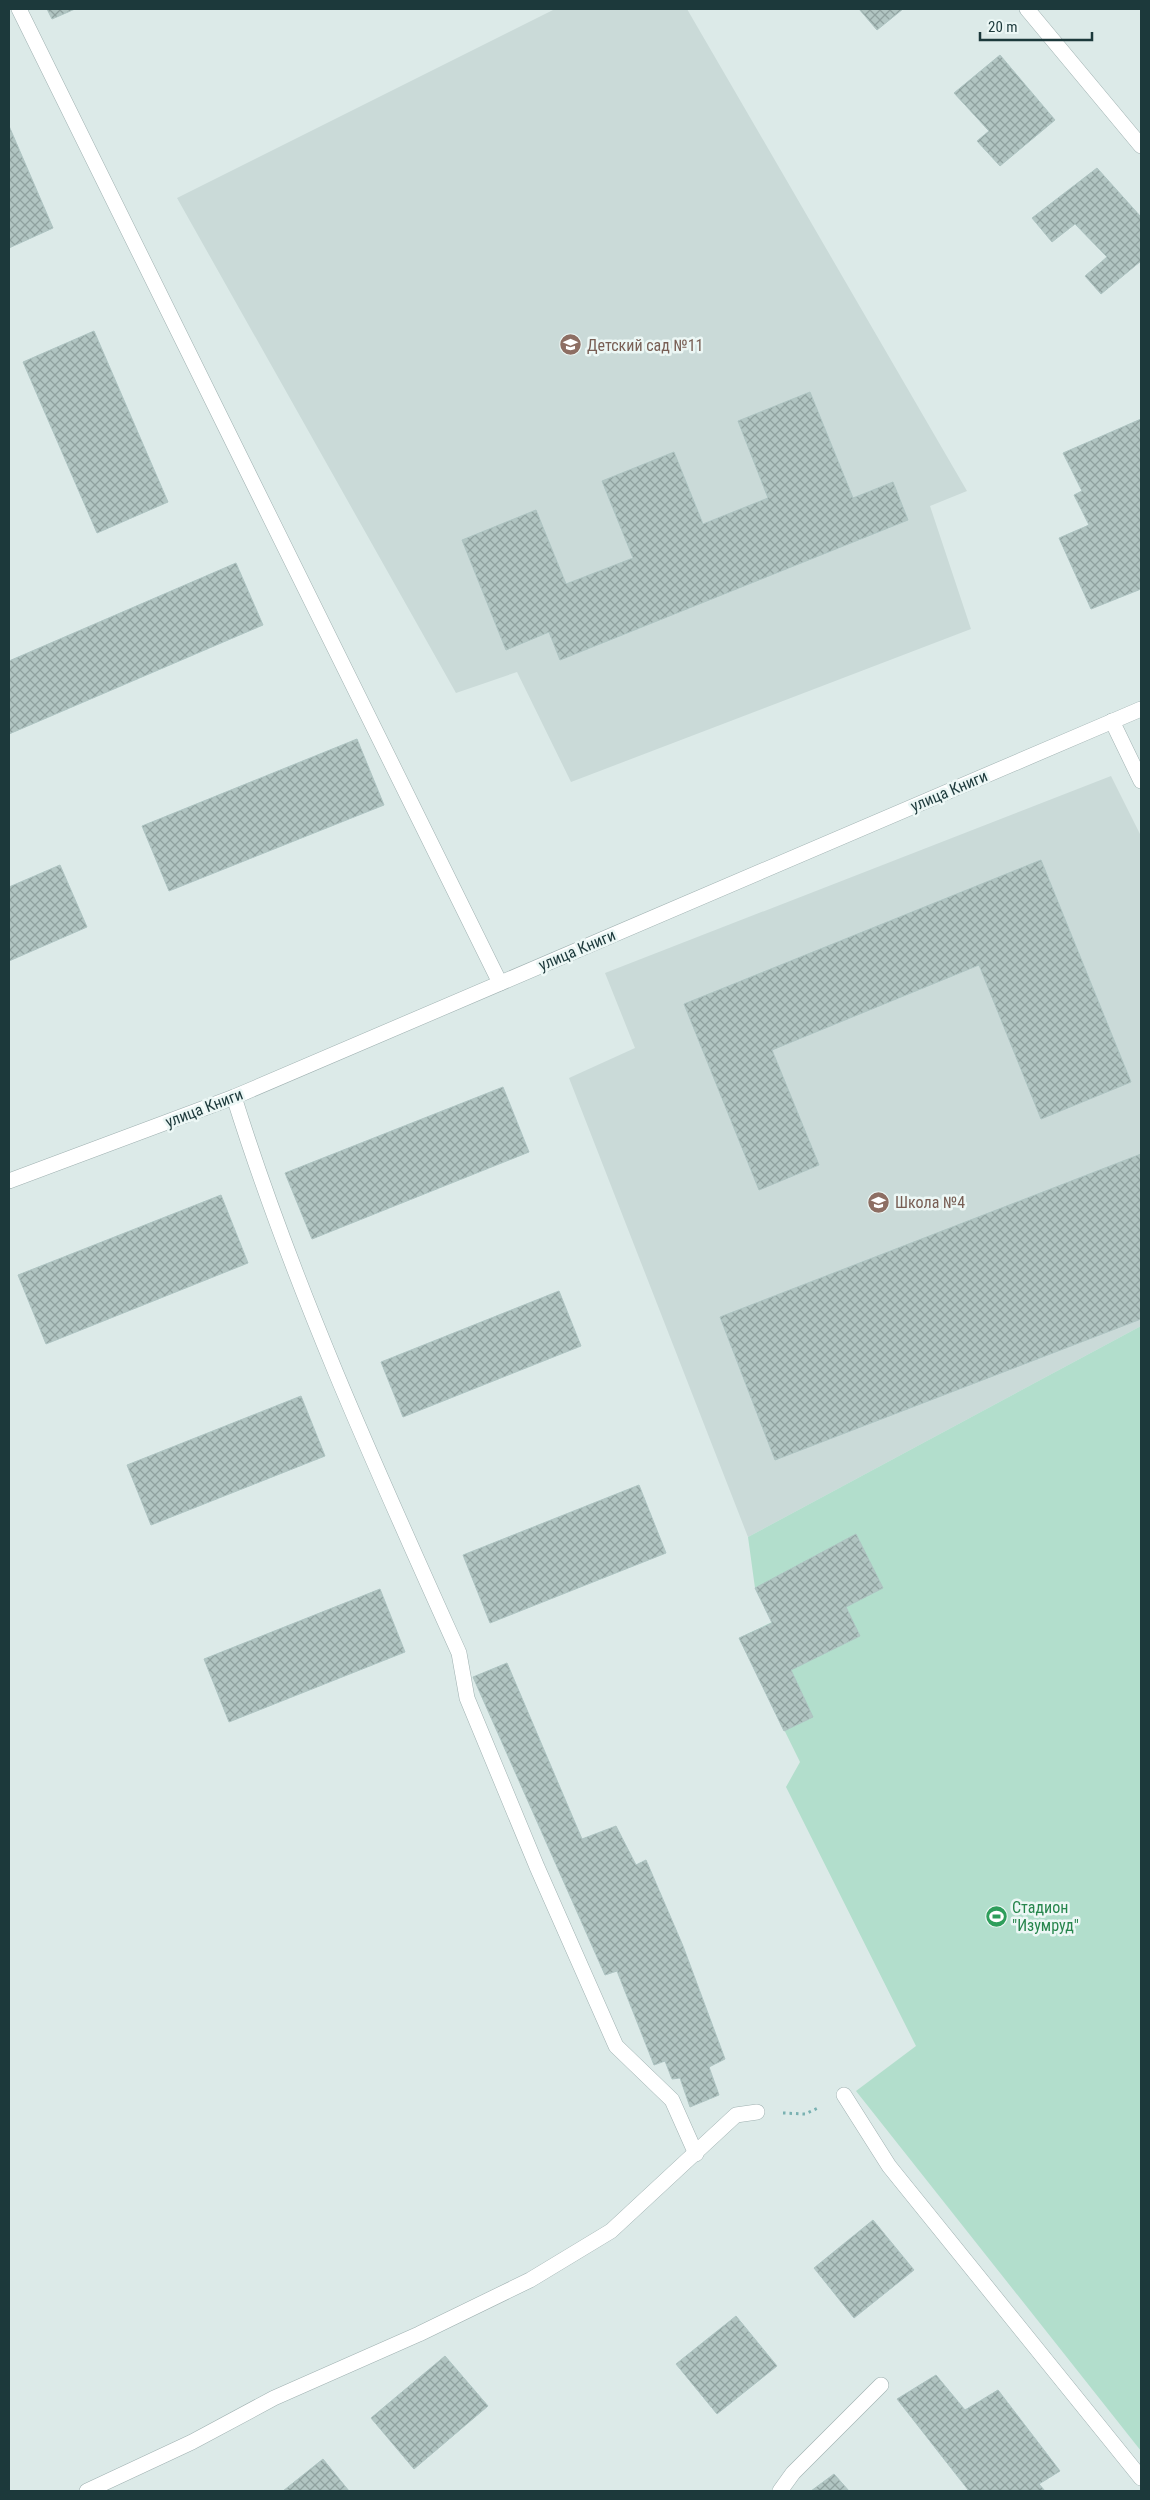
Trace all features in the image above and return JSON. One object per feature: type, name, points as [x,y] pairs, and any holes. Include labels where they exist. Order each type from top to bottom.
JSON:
[{"type":"street","points":[[19,9],[500,983]]},
{"type":"street","points":[[1027,9],[1141,146]]},
{"type":"street","name":"улица Книги","points":[[9,1181],[234,1097],[1141,709]]},
{"type":"street","points":[[1112,721],[1141,781]]},
{"type":"street","points":[[234,1097],[262,1188],[317,1326],[459,1653],[467,1698],[537,1867],[616,2046],[672,2100],[696,2154]]},
{"type":"street","points":[[844,2095],[889,2166],[1141,2478]]},
{"type":"street","points":[[87,2491],[192,2442],[274,2398],[419,2334],[530,2280],[611,2231],[736,2115],[757,2112]]},
{"type":"street","points":[[780,2491],[793,2473],[880,2385]]},
{"type":"path","points":[[757,2112],[805,2114],[844,2095]]},
{"type":"shaded area","name":"Детский сад №11","points":[[555,9],[687,9],[967,491],[930,506],[971,629],[571,782],[517,672],[456,693],[177,198]]},
{"type":"shaded area","name":"Школа №4","points":[[1111,776],[1141,836],[1141,1326],[748,1537],[569,1078],[635,1048],[605,973]]},
{"type":"green space","name":"Стадион \"Изумруд\"","points":[[1141,1326],[1141,2451],[856,2091],[916,2046],[786,1787],[800,1762],[739,1638],[772,1622],[755,1588],[748,1537]]},
{"type":"building","points":[[47,9],[75,9],[52,19]]},
{"type":"building","points":[[859,9],[903,9],[877,30]]},
{"type":"building","points":[[1000,55],[1055,120],[1000,166],[977,141],[989,131],[954,93]]},
{"type":"building","points":[[9,126],[53,228],[9,248]]},
{"type":"building","points":[[1097,168],[1141,217],[1141,261],[1101,294],[1085,276],[1107,257],[1075,224],[1052,242],[1032,218]]},
{"type":"building","points":[[94,331],[168,502],[97,533],[23,362]]},
{"type":"building","points":[[810,392],[853,498],[893,482],[908,520],[560,660],[549,632],[506,650],[462,540],[536,510],[566,584],[633,558],[602,481],[674,452],[703,524],[768,498],[738,421]]},
{"type":"building","points":[[1141,419],[1141,589],[1091,609],[1059,538],[1089,525],[1074,495],[1082,491],[1063,453]]},
{"type":"building","points":[[236,563],[263,625],[9,734],[9,661]]},
{"type":"building","points":[[357,739],[384,805],[169,891],[142,826]]},
{"type":"building","points":[[1041,860],[1131,1082],[1041,1119],[979,965],[772,1050],[819,1165],[759,1190],[684,1004]]},
{"type":"building","points":[[60,865],[87,927],[9,961],[9,887]]},
{"type":"building","points":[[503,1087],[529,1152],[312,1239],[285,1173]]},
{"type":"building","points":[[1141,1154],[1141,1319],[775,1460],[720,1317]]},
{"type":"building","points":[[221,1195],[248,1263],[46,1344],[18,1275]]},
{"type":"building","points":[[559,1291],[581,1346],[403,1417],[381,1362]]},
{"type":"building","points":[[301,1396],[325,1456],[151,1525],[127,1465]]},
{"type":"building","points":[[639,1485],[666,1553],[490,1623],[463,1555]]},
{"type":"building","points":[[856,1534],[883,1588],[846,1607],[860,1636],[791,1670],[813,1717],[784,1731],[739,1638],[772,1623],[755,1588]]},
{"type":"building","points":[[380,1589],[405,1652],[229,1722],[204,1659]]},
{"type":"building","points":[[507,1663],[582,1839],[616,1826],[636,1865],[646,1860],[683,1946],[725,2059],[709,2067],[719,2095],[690,2107],[680,2078],[672,2079],[665,2061],[654,2065],[617,1971],[605,1975],[473,1677]]},
{"type":"building","points":[[873,2220],[914,2270],[854,2318],[814,2268]]},
{"type":"building","points":[[736,2316],[777,2366],[717,2414],[676,2364]]},
{"type":"building","points":[[445,2356],[488,2406],[414,2469],[371,2418]]},
{"type":"building","points":[[936,2375],[965,2410],[998,2390],[1060,2471],[1039,2484],[1045,2491],[969,2491],[897,2399]]},
{"type":"building","points":[[323,2459],[349,2491],[283,2491]]},
{"type":"building","points":[[834,2474],[849,2491],[811,2491]]},
{"type":"place","name":"Детский сад №11","points":[[571,345]]},
{"type":"place","name":"Школа №4","points":[[879,1202]]},
{"type":"place","name":"Стадион \"Изумруд\"","points":[[996,1916]]}]
